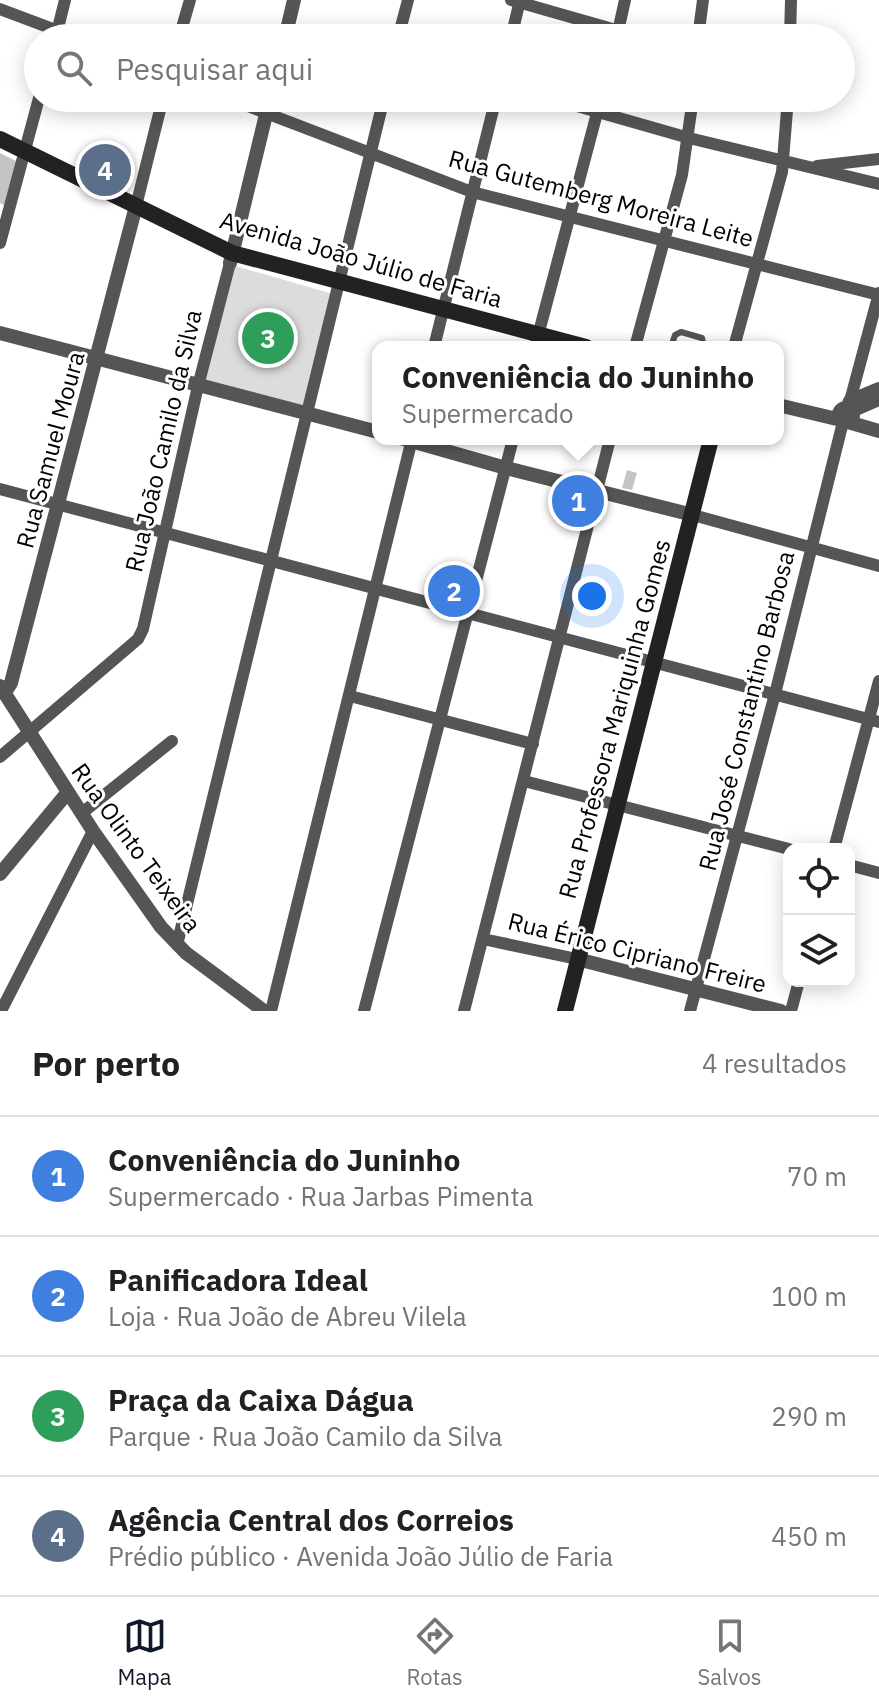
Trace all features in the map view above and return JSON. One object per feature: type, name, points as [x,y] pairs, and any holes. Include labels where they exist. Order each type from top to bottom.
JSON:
[{"type":"main road","name":"Avenida João Júlio de Faria","points":[[0,139],[24,156],[231,258],[533,341]]},
{"type":"main road","name":"Avenida João Júlio de Faria","points":[[0,149],[24,156]]},
{"type":"main road","name":"Rua Professora Mariquinha Gomes","points":[[565,1011],[710,445]]},
{"type":"street","points":[[59,24],[65,0]]},
{"type":"street","points":[[183,24],[190,0]]},
{"type":"street","points":[[289,24],[294,0]]},
{"type":"street","points":[[402,24],[408,0]]},
{"type":"street","points":[[619,24],[625,0]]},
{"type":"street","points":[[700,24],[703,0]]},
{"type":"street","points":[[790,24],[791,0]]},
{"type":"street","points":[[513,24],[517,1],[587,24]]},
{"type":"street","points":[[0,9],[34,24]]},
{"type":"street","points":[[0,243],[35,112]]},
{"type":"street","name":"Rua Samuel Moura","points":[[2,689],[11,683],[98,359],[160,112]]},
{"type":"street","points":[[177,945],[381,112]]},
{"type":"street","points":[[435,341],[492,112]]},
{"type":"street","points":[[540,341],[597,112]]},
{"type":"street","points":[[618,112],[689,138],[879,184]]},
{"type":"street","points":[[637,341],[665,240],[689,138],[692,112]]},
{"type":"street","points":[[736,341],[784,161],[787,112]]},
{"type":"street","name":"Rua Gutemberg Moreira Leite","points":[[266,113],[472,192],[879,295]]},
{"type":"street","name":"Rua João Camilo da Silva","points":[[29,733],[138,639],[143,629],[198,386],[266,113]]},
{"type":"street","points":[[810,167],[879,159]]},
{"type":"street","name":"Rua José Constantino Barbosa","points":[[690,1011],[879,295]]},
{"type":"street","points":[[0,333],[372,430]]},
{"type":"street","points":[[847,414],[879,389]]},
{"type":"street","points":[[784,398],[879,422]]},
{"type":"street","points":[[847,414],[879,399]]},
{"type":"street","points":[[784,406],[847,414],[879,431]]},
{"type":"street","points":[[271,1011],[409,445]]},
{"type":"street","points":[[427,445],[879,566]]},
{"type":"street","points":[[364,1011],[512,445]]},
{"type":"street","points":[[464,1011],[608,445]]},
{"type":"street","points":[[0,489],[874,721]]},
{"type":"street","points":[[836,843],[874,721],[879,681]]},
{"type":"street","name":"Rua Olinto Teixeira","points":[[2,689],[148,910],[177,945],[219,980],[264,1011]]},
{"type":"street","points":[[350,696],[533,744]]},
{"type":"street","points":[[0,757],[29,733]]},
{"type":"street","points":[[82,813],[172,741]]},
{"type":"street","points":[[524,781],[783,847]]},
{"type":"street","points":[[0,874],[68,792]]},
{"type":"street","points":[[1,1011],[93,831]]},
{"type":"street","points":[[855,867],[879,873]]},
{"type":"street","name":"Rua Érico Cipriano Freire","points":[[483,939],[577,959],[781,1011]]},
{"type":"street","points":[[791,1011],[797,987]]},
{"type":"lane","points":[[673,341],[675,335],[681,332],[702,338],[703,341]]},
{"type":"shaded area","points":[[232,265],[333,294],[302,412],[203,383]]},
{"type":"building","points":[[0,153],[20,163],[8,207],[0,203]]},
{"type":"building","points":[[627,470],[637,473],[632,490],[622,488]]},
{"type":"place","name":"Agência Central dos Correios","points":[[105,170]]},
{"type":"place","name":"Praça da Caixa Dágua","points":[[268,338]]},
{"type":"place","name":"Conveniência do Juninho","points":[[578,501]]},
{"type":"place","name":"Panificadora Ideal","points":[[454,591]]}]
